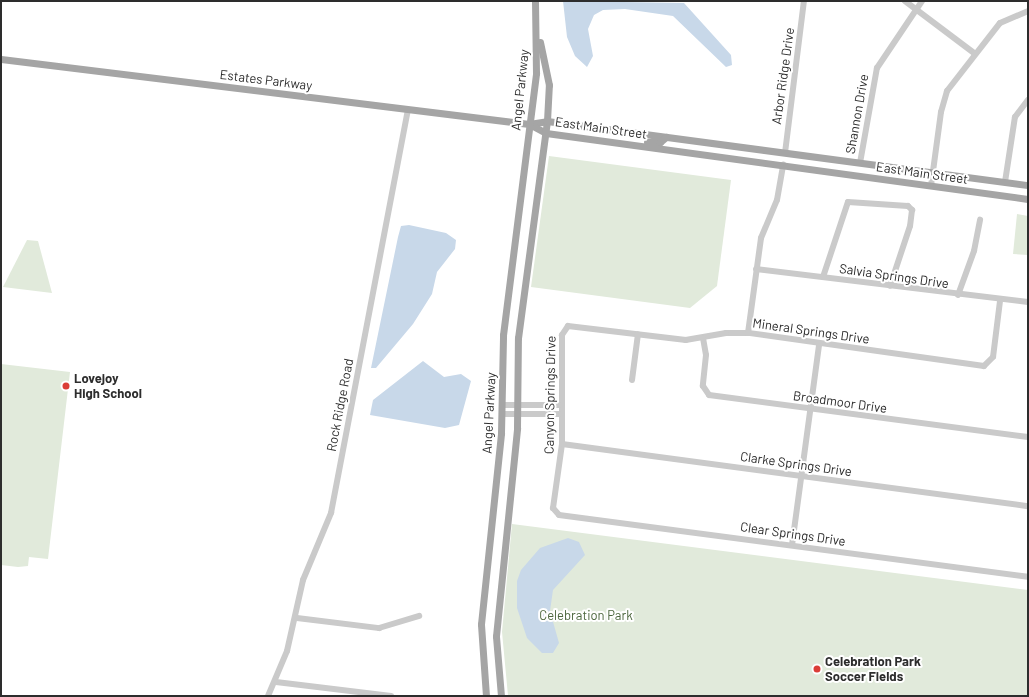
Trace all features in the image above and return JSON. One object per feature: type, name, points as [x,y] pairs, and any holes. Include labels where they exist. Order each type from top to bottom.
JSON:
[{"type":"main road","points":[[535,1],[535,20]]},
{"type":"main road","name":"Angel Parkway","points":[[501,696],[496,636],[517,414],[518,338],[546,133],[549,85],[535,20]]},
{"type":"main road","name":"Angel Parkway","points":[[486,696],[481,624],[503,405],[503,335],[537,56],[535,20]]},
{"type":"main road","name":"Estates Parkway","points":[[1,59],[529,124]]},
{"type":"main road","name":"East Main Street","points":[[529,124],[547,121],[1028,185]]},
{"type":"main road","name":"East Main Street","points":[[529,124],[546,133],[1028,199]]},
{"type":"main road","points":[[615,142],[660,142],[666,137]]},
{"type":"main road","points":[[783,165],[784,153]]},
{"type":"street","name":"Arbor Ridge Drive","points":[[784,153],[804,1]]},
{"type":"street","points":[[905,1],[974,53]]},
{"type":"street","name":"Shannon Drive","points":[[860,163],[877,68],[915,9],[922,1]]},
{"type":"street","points":[[931,186],[944,100],[974,53],[1000,23],[1028,11]]},
{"type":"street","points":[[1004,182],[1015,117],[1028,100]]},
{"type":"street","name":"Rock Ridge Road","points":[[268,696],[276,682],[297,618],[303,580],[331,513],[408,109]]},
{"type":"street","points":[[748,333],[762,231],[777,200],[783,165]]},
{"type":"street","points":[[823,277],[848,202],[908,206],[912,210],[910,226],[890,286]]},
{"type":"street","points":[[958,295],[974,251],[980,220]]},
{"type":"street","name":"Salvia Springs Drive","points":[[756,268],[1000,301],[1028,302]]},
{"type":"street","name":"Mineral Springs Drive","points":[[566,327],[638,334],[680,340],[748,333],[984,366],[993,357],[1000,301]]},
{"type":"street","name":"Canyon Springs Drive","points":[[555,512],[562,444],[560,414],[561,349],[566,327]]},
{"type":"street","points":[[632,380],[638,334]]},
{"type":"street","name":"Broadmoor Drive","points":[[703,338],[706,350],[703,386],[706,394],[1028,438]]},
{"type":"street","points":[[792,545],[819,344]]},
{"type":"street","points":[[503,405],[560,405]]},
{"type":"street","points":[[502,414],[560,414]]},
{"type":"street","name":"Clarke Springs Drive","points":[[562,444],[1028,506]]},
{"type":"street","name":"Clear Springs Drive","points":[[555,512],[1028,577]]},
{"type":"street","points":[[297,618],[379,628],[419,616]]},
{"type":"street","points":[[276,682],[391,696]]},
{"type":"green space","points":[[549,156],[731,180],[717,286],[690,308],[531,287]]},
{"type":"green space","points":[[1017,214],[1028,216],[1028,255],[1013,254]]},
{"type":"green space","points":[[27,240],[38,241],[52,293],[3,287]]},
{"type":"green space","points":[[1,364],[70,372],[48,559],[29,557],[28,566],[18,567],[1,565]]},
{"type":"green space","name":"Celebration Park","points":[[512,524],[1028,590],[1028,696],[508,696],[502,632]]},
{"type":"water","points":[[563,1],[684,3],[731,55],[732,65],[726,67],[673,16],[625,9],[603,10],[594,15],[588,29],[593,56],[587,67],[575,56],[567,37]]},
{"type":"water","points":[[409,225],[446,233],[456,240],[455,249],[437,272],[432,294],[413,324],[376,368],[371,368],[398,237],[401,226]]},
{"type":"water","points":[[423,361],[444,377],[461,374],[471,381],[459,425],[445,428],[370,415],[373,400]]},
{"type":"water","points":[[568,538],[579,542],[585,555],[553,590],[550,611],[559,643],[553,653],[542,653],[527,638],[517,608],[517,581],[521,570],[540,548]]},
{"type":"place","name":"Lovejoy High School","points":[[66,386]]},
{"type":"place","name":"Celebration Park Soccer Fields","points":[[817,669]]}]
